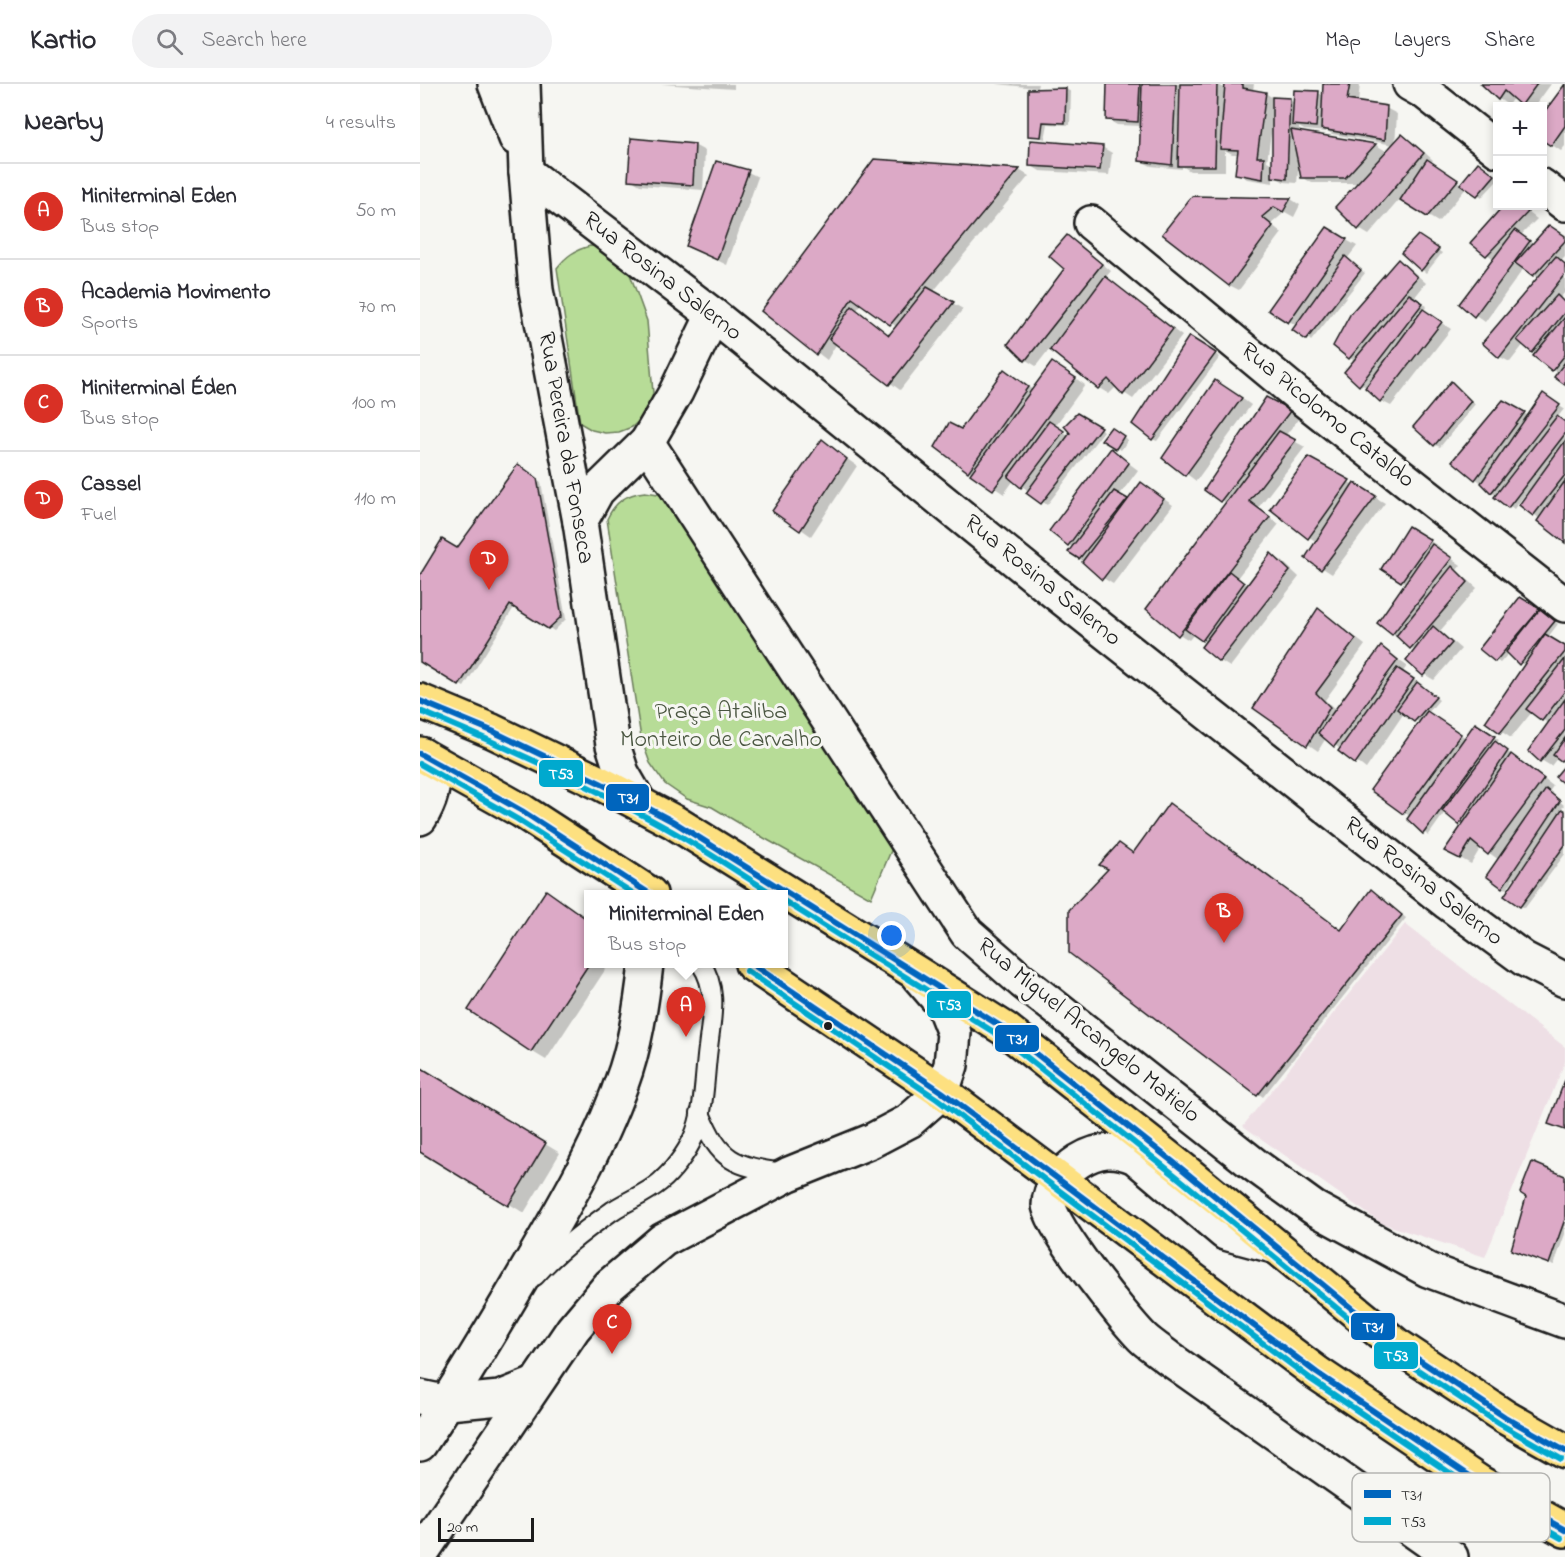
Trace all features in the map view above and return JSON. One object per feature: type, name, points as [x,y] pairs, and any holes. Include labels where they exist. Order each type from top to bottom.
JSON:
[{"type":"main road","points":[[420,701],[492,731],[640,804],[674,822],[783,890]]},
{"type":"main road","points":[[421,755],[522,811],[631,888]]},
{"type":"main road","points":[[788,893],[1005,1029],[1182,1169],[1395,1344],[1504,1418],[1565,1451]]},
{"type":"main road","points":[[759,968],[942,1092],[1317,1373],[1465,1473]]},
{"type":"main road","points":[[1550,1522],[1565,1530]]},
{"type":"street","points":[[495,84],[525,166]]},
{"type":"street","name":"Rua Pereira da Fonseca","points":[[523,84],[525,166],[536,290],[580,522],[613,745],[622,773],[640,804]]},
{"type":"street","points":[[1410,84],[1426,93],[1493,147]]},
{"type":"street","name":"Rua Rosina Salerno","points":[[525,166],[1052,590],[1448,903],[1524,959],[1565,980]]},
{"type":"street","points":[[1547,190],[1565,204]]},
{"type":"street","name":"Rua Picolomo Cataldo","points":[[1091,223],[1297,394],[1565,605]]},
{"type":"street","points":[[580,522],[597,491],[647,442],[676,392],[713,315]]},
{"type":"street","name":"Rua Miguel Arcangelo Matielo","points":[[647,442],[967,933],[1023,982],[1256,1166],[1314,1208],[1428,1270],[1565,1321]]},
{"type":"street","points":[[420,818],[428,806],[432,790],[430,766],[421,755]]},
{"type":"street","points":[[420,1444],[434,1400],[498,1318],[577,1184],[612,1110],[627,1068],[640,1014],[645,968]]},
{"type":"street","points":[[420,1555],[573,1329],[610,1285],[663,1240],[789,1174],[872,1141],[909,1121],[942,1092],[951,1065],[954,1033],[943,1005],[915,972]]},
{"type":"street","points":[[1274,1246],[1226,1233],[1135,1157],[1121,1151],[1108,1150],[1089,1155],[1072,1166],[1059,1179],[1049,1205],[1056,1224],[1104,1292],[1144,1339],[1352,1487]]},
{"type":"street","points":[[434,1400],[500,1398],[535,1384]]},
{"type":"street","points":[[1430,1542],[1451,1557]]},
{"type":"lane","points":[[498,1318],[542,1269],[583,1233],[614,1210],[659,1182],[676,1164],[692,1139],[700,1113],[713,1011],[713,991],[705,968]]},
{"type":"lane","points":[[700,1113],[710,1138],[723,1155],[746,1167],[789,1174]]},
{"type":"shaded area","points":[[1405,924],[1565,1047],[1565,1062],[1485,1257],[1381,1223],[1243,1126]]},
{"type":"green space","points":[[590,246],[604,247],[626,263],[647,321],[653,393],[650,407],[632,427],[619,432],[605,433],[592,430],[580,423],[557,268],[571,254]]},
{"type":"green space","name":"Praça Ataliba Monteiro de Carvalho","points":[[645,492],[658,494],[669,500],[893,846],[871,898],[712,807],[687,799],[665,784],[650,763],[641,738],[607,519],[622,500]]},
{"type":"building","points":[[1107,84],[1140,84],[1138,122],[1106,120]]},
{"type":"building","points":[[1142,84],[1176,84],[1172,165],[1139,161]]},
{"type":"building","points":[[1180,84],[1217,84],[1215,166],[1178,166]]},
{"type":"building","points":[[1225,84],[1243,84],[1243,88],[1266,92],[1257,157],[1264,157],[1263,179],[1235,174],[1238,150],[1220,149]]},
{"type":"building","points":[[1323,84],[1350,84],[1347,100],[1387,106],[1385,140],[1321,129]]},
{"type":"building","points":[[1481,84],[1537,84],[1524,102],[1516,102],[1504,91],[1498,100]]},
{"type":"building","points":[[1565,84],[1565,126],[1551,146],[1547,143],[1547,108]]},
{"type":"building","points":[[1066,88],[1065,123],[1043,122],[1041,137],[1028,136],[1028,89]]},
{"type":"building","points":[[1294,90],[1319,91],[1316,127],[1292,125]]},
{"type":"building","points":[[1272,97],[1290,98],[1287,179],[1272,177]]},
{"type":"building","points":[[1291,130],[1376,144],[1345,178],[1301,178]]},
{"type":"building","points":[[1402,134],[1424,153],[1358,230],[1335,207]]},
{"type":"building","points":[[631,138],[695,144],[693,185],[628,180]]},
{"type":"building","points":[[1030,140],[1103,146],[1100,170],[1029,166]]},
{"type":"building","points":[[874,159],[1020,169],[890,325],[852,298],[816,355],[761,311]]},
{"type":"building","points":[[1427,159],[1458,180],[1427,217],[1400,200]]},
{"type":"building","points":[[716,161],[749,170],[717,260],[686,246]]},
{"type":"building","points":[[1478,162],[1493,173],[1493,177],[1477,196],[1460,184]]},
{"type":"building","points":[[1192,196],[1291,198],[1283,212],[1274,207],[1262,217],[1273,226],[1229,286],[1162,234]]},
{"type":"building","points":[[1499,210],[1528,212],[1486,256],[1470,243]]},
{"type":"building","points":[[1549,225],[1565,236],[1565,241],[1533,276],[1515,263]]},
{"type":"building","points":[[1327,227],[1347,239],[1288,323],[1268,310]]},
{"type":"building","points":[[1515,230],[1530,241],[1474,317],[1459,304]]},
{"type":"building","points":[[1067,235],[1102,264],[1025,361],[1008,344],[1064,269],[1049,256]]},
{"type":"building","points":[[1418,235],[1439,249],[1421,271],[1401,253]]},
{"type":"building","points":[[1345,256],[1361,270],[1306,340],[1292,330]]},
{"type":"building","points":[[1556,256],[1565,264],[1565,274],[1499,358],[1482,343]]},
{"type":"building","points":[[1398,259],[1417,277],[1349,359],[1333,346],[1351,313]]},
{"type":"building","points":[[1105,276],[1173,329],[1123,395],[1108,379],[1098,389],[1050,350]]},
{"type":"building","points":[[927,287],[954,302],[889,385],[829,339],[852,306],[889,335]]},
{"type":"building","points":[[1409,294],[1423,303],[1359,386],[1344,372]]},
{"type":"building","points":[[1557,295],[1565,303],[1565,312],[1532,353],[1517,340]]},
{"type":"building","points":[[1423,309],[1442,322],[1380,402],[1365,388]]},
{"type":"building","points":[[1565,317],[1565,355],[1552,371],[1533,356]]},
{"type":"building","points":[[1189,336],[1216,353],[1152,440],[1132,424]]},
{"type":"building","points":[[1052,362],[1076,378],[993,490],[970,474]]},
{"type":"building","points":[[1565,362],[1565,385],[1554,377]]},
{"type":"building","points":[[1004,369],[1028,387],[968,472],[935,447],[949,423],[961,429]]},
{"type":"building","points":[[1215,380],[1242,398],[1185,476],[1162,458]]},
{"type":"building","points":[[1451,381],[1471,401],[1434,446],[1413,427]]},
{"type":"building","points":[[1543,393],[1560,405],[1491,493],[1481,483]]},
{"type":"building","points":[[1266,397],[1291,410],[1220,502],[1204,490]]},
{"type":"building","points":[[1503,400],[1525,412],[1475,480],[1452,461]]},
{"type":"building","points":[[1077,413],[1101,427],[1041,504],[1026,493],[1070,433],[1064,426]]},
{"type":"building","points":[[1557,416],[1565,422],[1565,434],[1508,508],[1494,497]]},
{"type":"building","points":[[1049,421],[1064,431],[1021,488],[1008,477]]},
{"type":"building","points":[[1111,427],[1124,436],[1116,449],[1101,440]]},
{"type":"building","points":[[1279,431],[1296,440],[1249,501],[1270,517],[1178,636],[1146,609]]},
{"type":"building","points":[[822,439],[847,459],[800,531],[772,511]]},
{"type":"building","points":[[1565,441],[1565,475],[1533,516],[1519,505]]},
{"type":"building","points":[[1111,448],[1129,463],[1068,546],[1049,531]]},
{"type":"building","points":[[1308,457],[1350,480],[1308,539],[1270,509]]},
{"type":"building","points":[[518,464],[537,478],[562,616],[548,629],[510,605],[459,686],[420,662],[420,575],[442,539],[457,548]]},
{"type":"building","points":[[1565,481],[1565,543],[1537,521]]},
{"type":"building","points":[[1141,482],[1164,499],[1102,580],[1082,562]]},
{"type":"building","points":[[1354,482],[1376,496],[1321,570],[1305,558]]},
{"type":"building","points":[[1114,491],[1128,499],[1079,559],[1068,552]]},
{"type":"building","points":[[1408,526],[1431,540],[1401,582],[1381,569]]},
{"type":"building","points":[[1432,544],[1452,558],[1392,635],[1377,623]]},
{"type":"building","points":[[1271,553],[1290,571],[1219,662],[1201,647]]},
{"type":"building","points":[[1452,566],[1468,582],[1410,649],[1396,636]]},
{"type":"building","points":[[1229,571],[1244,583],[1202,641],[1185,629]]},
{"type":"building","points":[[1520,597],[1540,609],[1495,662],[1479,649]]},
{"type":"building","points":[[1318,608],[1356,639],[1316,693],[1330,707],[1307,746],[1253,708]]},
{"type":"building","points":[[1540,609],[1555,621],[1519,665],[1506,652]]},
{"type":"building","points":[[1433,626],[1452,643],[1423,676],[1406,661]]},
{"type":"building","points":[[1545,634],[1565,646],[1565,652],[1500,733],[1485,722]]},
{"type":"building","points":[[1381,646],[1398,660],[1334,747],[1318,733]]},
{"type":"building","points":[[1565,659],[1565,691],[1542,721],[1526,709]]},
{"type":"building","points":[[1397,668],[1414,679],[1355,764],[1338,751]]},
{"type":"building","points":[[1417,682],[1436,697],[1414,722],[1397,709]]},
{"type":"building","points":[[1565,699],[1565,730],[1540,762],[1528,751]]},
{"type":"building","points":[[1427,711],[1461,734],[1403,814],[1370,790]]},
{"type":"building","points":[[1475,723],[1495,736],[1423,834],[1407,819]]},
{"type":"building","points":[[1565,738],[1565,757],[1561,761],[1553,755]]},
{"type":"building","points":[[1495,741],[1508,751],[1459,825],[1442,811]]},
{"type":"building","points":[[1511,754],[1544,779],[1488,855],[1471,841],[1460,859],[1444,851]]},
{"type":"building","points":[[1565,765],[1565,785],[1555,777]]},
{"type":"building","points":[[1546,789],[1560,801],[1502,888],[1486,876]]},
{"type":"building","points":[[1169,803],[1341,930],[1371,889],[1402,915],[1257,1096],[1069,953],[1069,910],[1108,869],[1099,865],[1119,843],[1133,853]]},
{"type":"building","points":[[1562,809],[1565,811],[1565,845],[1520,907],[1504,896]]},
{"type":"building","points":[[546,890],[584,917],[584,968],[586,968],[531,1052],[468,1010]]},
{"type":"building","points":[[420,1067],[546,1143],[508,1206],[420,1152]]},
{"type":"building","points":[[1565,1080],[1565,1130],[1548,1124]]},
{"type":"building","points":[[1532,1162],[1565,1176],[1565,1219],[1549,1264],[1511,1250],[1526,1197],[1520,1193]]},
{"type":"transit line","name":"T31","points":[[420,701],[492,731],[600,783],[674,822],[783,890]]},
{"type":"transit line","name":"T53","points":[[420,711],[515,752],[638,812],[767,890]]},
{"type":"transit line","name":"T31","points":[[420,754],[522,811],[644,890]]},
{"type":"transit line","name":"T53","points":[[420,764],[517,819],[628,890]]},
{"type":"transit line","name":"T31","points":[[788,893],[1005,1029],[1182,1169],[1395,1344],[1505,1417],[1565,1451]]},
{"type":"transit line","name":"T53","points":[[788,904],[1000,1036],[1176,1176],[1389,1351],[1500,1424],[1561,1459]]},
{"type":"transit line","name":"T31","points":[[758,968],[942,1092],[1317,1373],[1465,1473]]},
{"type":"transit line","name":"T53","points":[[747,971],[937,1099],[1312,1380],[1450,1473]]},
{"type":"transit line","name":"T31","points":[[1550,1522],[1565,1530]]},
{"type":"transit line","name":"T53","points":[[1550,1532],[1561,1538]]},
{"type":"place","name":"Cassel","points":[[489,590]]},
{"type":"place","name":"Academia Movimento","points":[[1224,943]]},
{"type":"place","name":"Miniterminal Eden","points":[[686,1037]]},
{"type":"place","name":"Miniterminal Éden","points":[[612,1354]]}]
